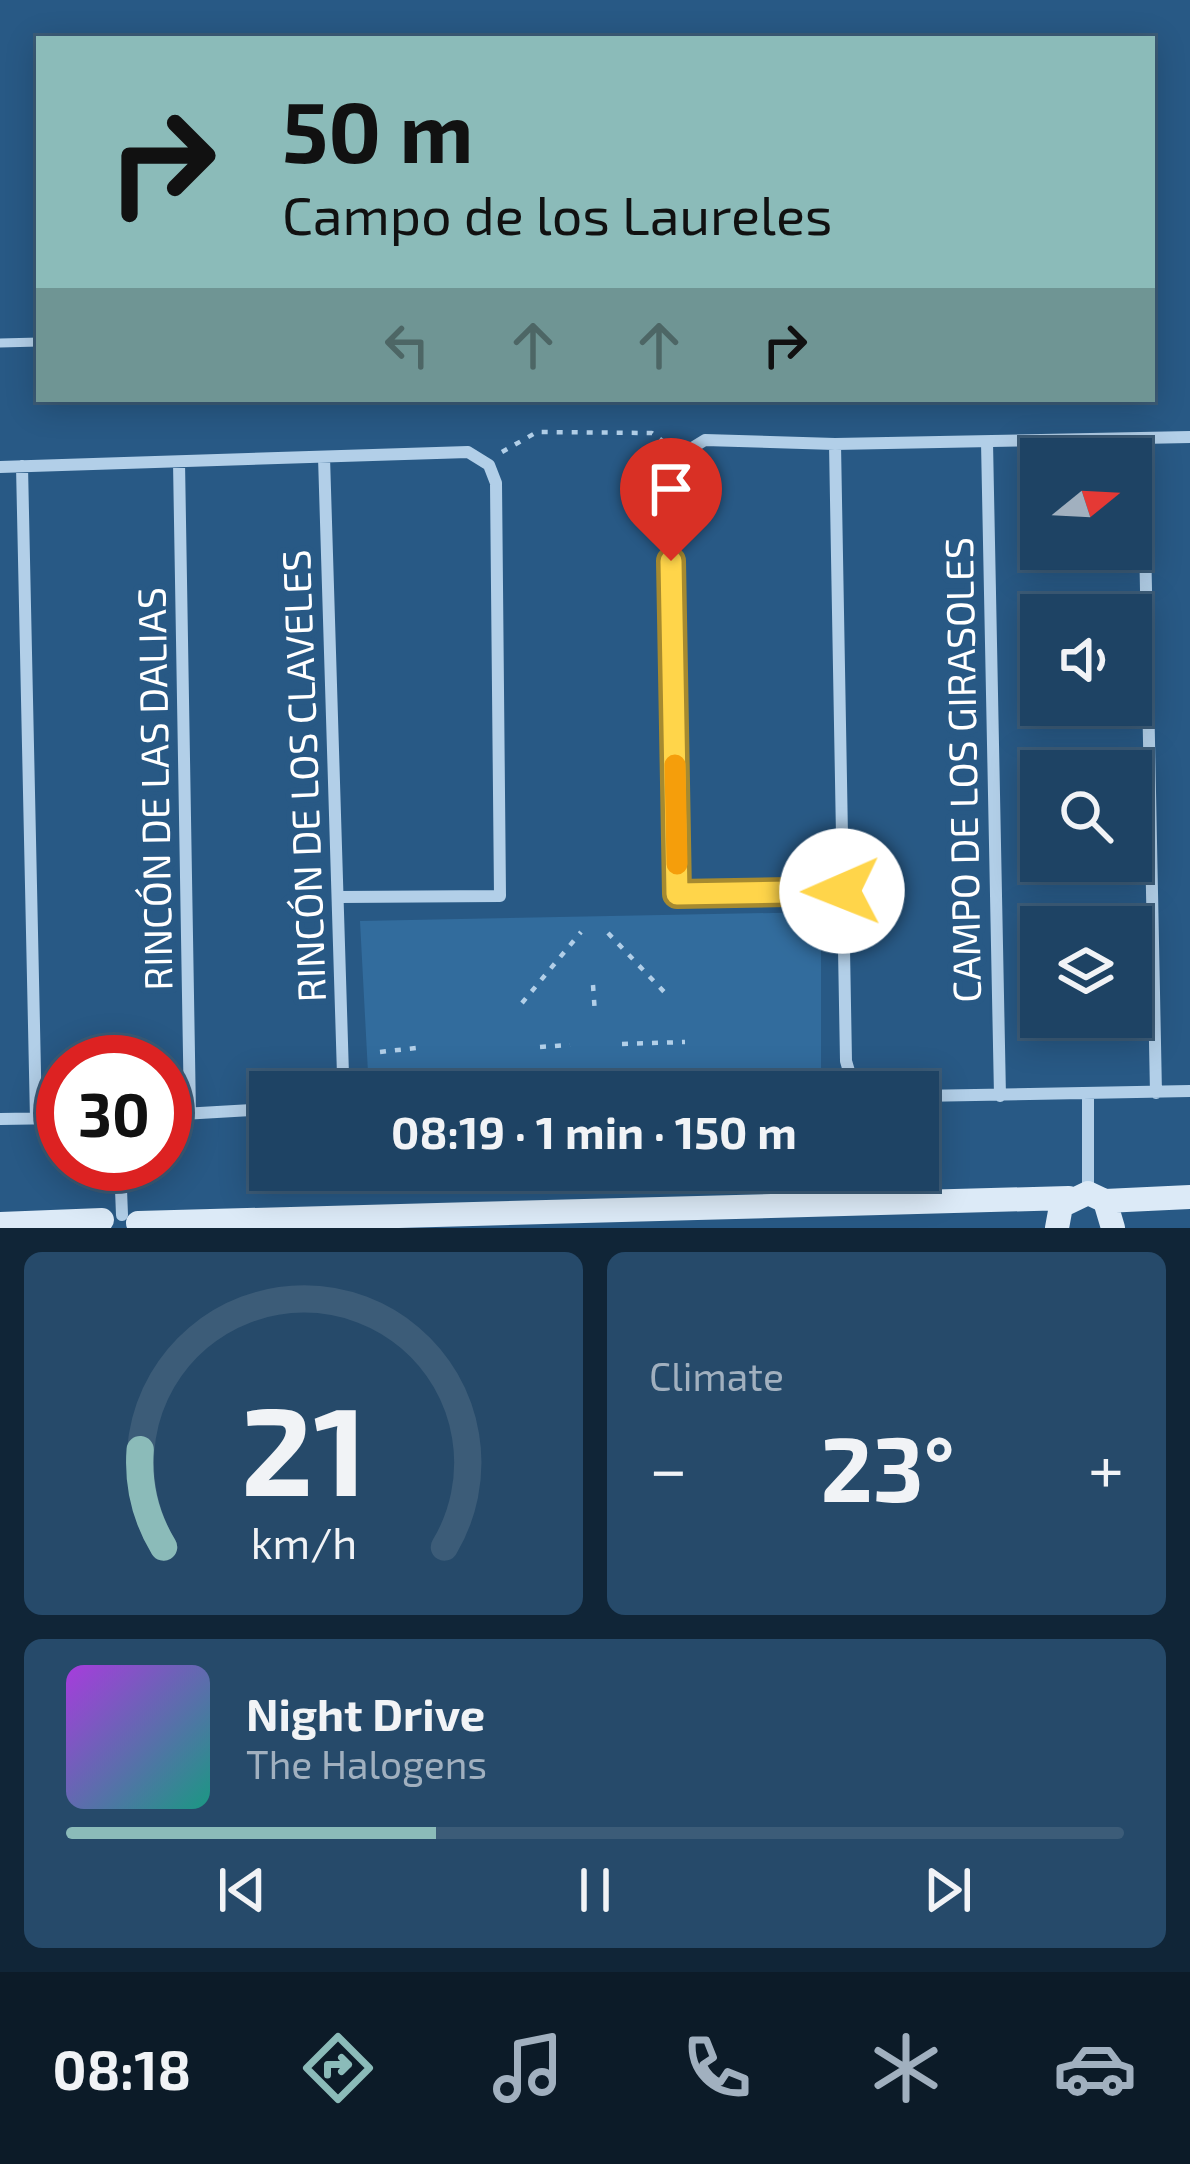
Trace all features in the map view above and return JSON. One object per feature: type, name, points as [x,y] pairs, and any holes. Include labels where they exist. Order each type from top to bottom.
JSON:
[{"type":"street","points":[[1152,439],[1190,437]]},
{"type":"street","points":[[842,891],[677,894],[670,475],[674,459],[705,440],[1020,441]]},
{"type":"street","name":"CAMPO DE LOS GIRASOLES","points":[[987,442],[1000,1096]]},
{"type":"street","points":[[835,444],[845,1061],[851,1071]]},
{"type":"street","points":[[0,467],[468,452],[489,465],[496,483],[500,896],[339,897]]},
{"type":"street","name":"RINCÓN DE LOS CLAVELES","points":[[324,457],[343,1071]]},
{"type":"street","name":"RINCÓN DE LAS DALIAS","points":[[179,462],[189,1035]]},
{"type":"street","points":[[0,1119],[36,1119],[22,466]]},
{"type":"street","points":[[1146,570],[1156,1093]]},
{"type":"street","points":[[939,1096],[1190,1091]]},
{"type":"street","points":[[1088,1095],[1087,1197],[1112,1228]]},
{"type":"street","points":[[192,1114],[249,1110]]},
{"type":"street","points":[[120,1191],[120,1223]]},
{"type":"street","points":[[1057,1228],[1061,1206],[1087,1197]]},
{"type":"street","points":[[0,1224],[627,1219],[1087,1197],[1190,1198]]},
{"type":"lane","points":[[0,343],[36,342]]},
{"type":"path","points":[[489,465],[508,446],[537,432],[652,433],[662,437],[674,459]]},
{"type":"path","points":[[522,1004],[580,932]]},
{"type":"path","points":[[608,933],[668,996]]},
{"type":"path","points":[[593,985],[596,1014]]},
{"type":"path","points":[[622,1044],[685,1042]]},
{"type":"path","points":[[540,1046],[570,1045]]},
{"type":"path","points":[[380,1052],[416,1048]]},
{"type":"shaded area","points":[[821,912],[821,1071],[368,1071],[360,921]]},
{"type":"slow traffic","points":[[675,765],[677,864]]},
{"type":"route","points":[[671,561],[677,894],[842,891]]}]
